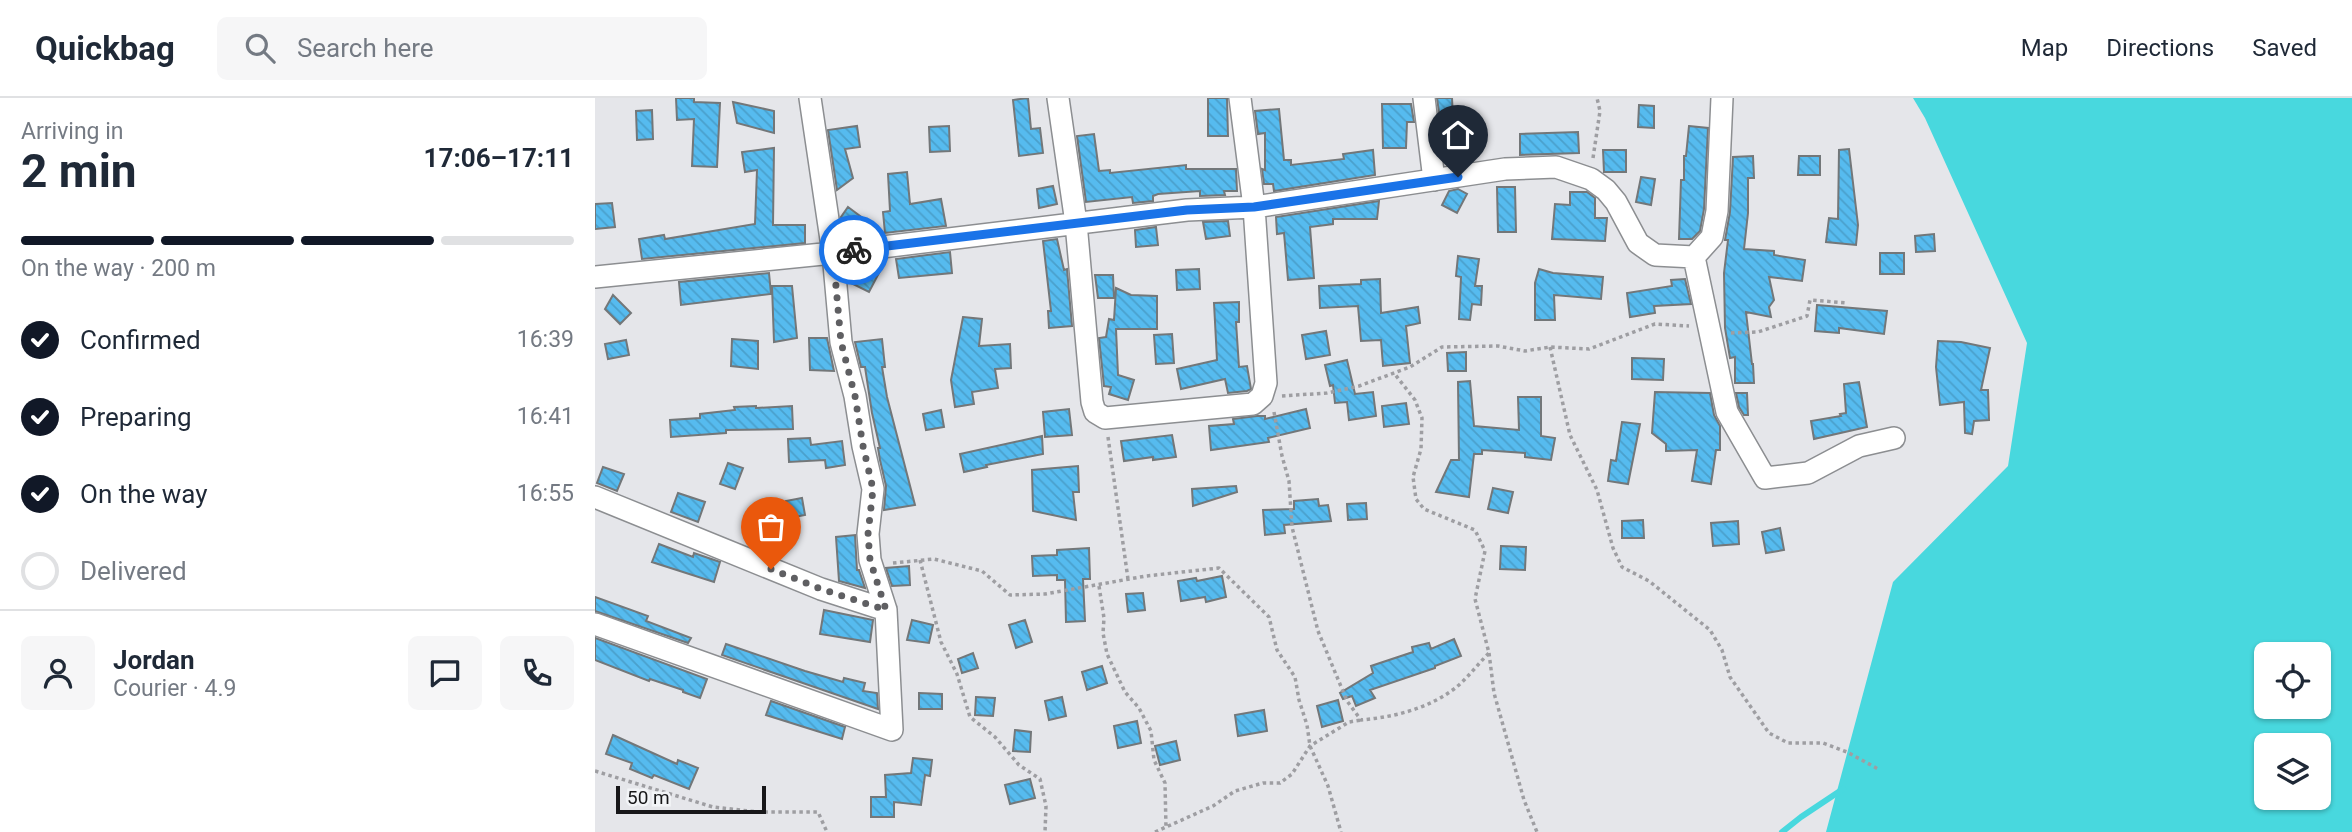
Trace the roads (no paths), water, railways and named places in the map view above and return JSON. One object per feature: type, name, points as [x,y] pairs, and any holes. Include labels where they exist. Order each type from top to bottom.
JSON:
[{"type":"street","points":[[595,624],[892,730],[886,610],[870,560],[868,534],[873,489],[855,396],[841,342],[833,253],[810,98]]},
{"type":"street","points":[[1058,98],[1076,223],[1092,402],[1095,412],[1105,418],[1253,404],[1266,396],[1254,207],[1240,98]]},
{"type":"street","points":[[1424,98],[1434,180]]},
{"type":"street","points":[[595,277],[833,253],[1187,210],[1254,207],[1505,169],[1556,167],[1591,179],[1616,202],[1639,243],[1655,255],[1693,257],[1712,237],[1717,211],[1722,98]]},
{"type":"street","points":[[1693,257],[1727,412],[1765,478],[1808,473],[1859,446],[1893,438]]},
{"type":"street","points":[[595,497],[821,589],[886,610]]},
{"type":"water","points":[[1913,98],[2352,98],[2352,832],[1826,832],[1893,582],[2008,466],[2027,343],[1925,118]]},
{"type":"waterway","points":[[1782,832],[1843,789]]}]
